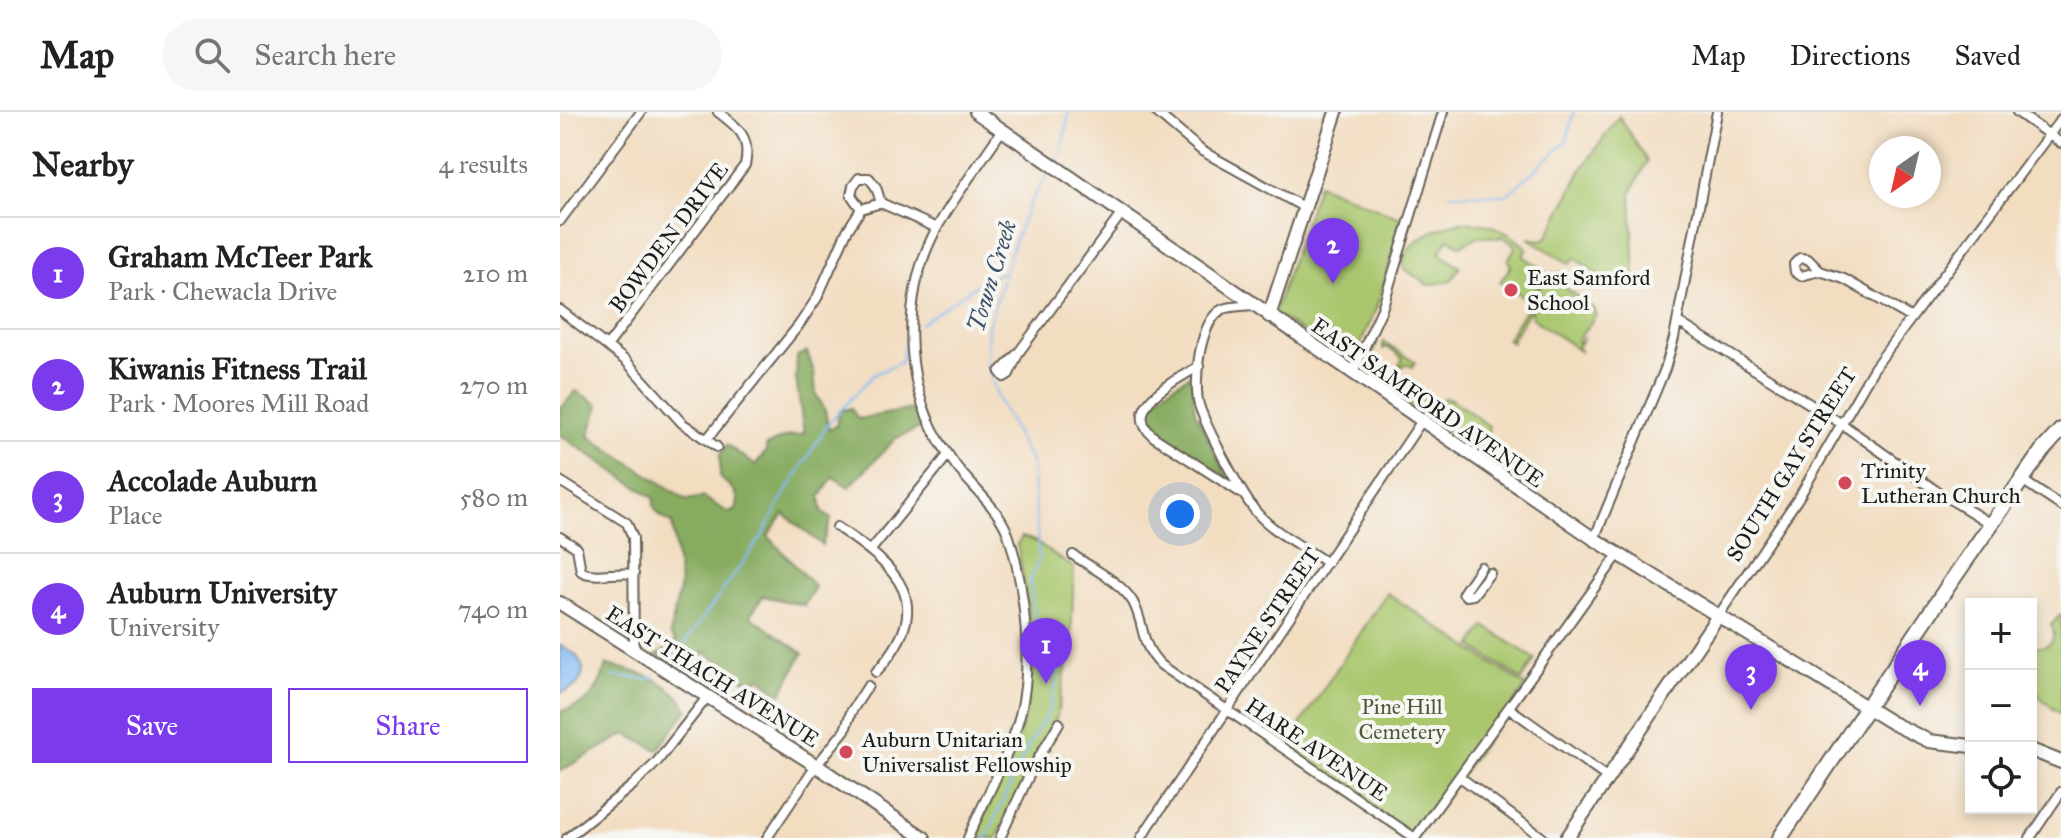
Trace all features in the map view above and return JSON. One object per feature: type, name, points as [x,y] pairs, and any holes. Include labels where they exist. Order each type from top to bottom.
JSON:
[{"type":"main road","points":[[1780,838],[1991,524],[2061,430]]},
{"type":"street","points":[[560,221],[641,112]]},
{"type":"street","name":"BOWDEN DRIVE","points":[[608,345],[745,165],[749,149],[742,133],[718,112]]},
{"type":"street","name":"EAST SAMFORD AVENUE","points":[[976,112],[1421,422],[1618,555],[1908,732],[1929,741],[1965,745]]},
{"type":"street","points":[[1156,112],[1202,151],[1305,208]]},
{"type":"street","points":[[1269,316],[1336,112]]},
{"type":"street","points":[[1352,374],[1382,309],[1443,112]]},
{"type":"street","points":[[1594,539],[1665,369],[1678,322],[1717,112]]},
{"type":"street","points":[[2017,112],[2061,143]]},
{"type":"street","name":"SOUTH GAY STREET","points":[[1567,838],[1799,497],[1874,368],[2061,119]]},
{"type":"street","points":[[968,838],[1019,717],[1027,662],[1026,639],[1014,556],[1004,523],[948,455],[926,413],[911,343],[916,286],[937,228],[1002,130]]},
{"type":"street","points":[[861,209],[851,195],[859,178],[869,178],[876,187],[881,203]]},
{"type":"street","points":[[707,439],[799,325],[817,298],[847,231],[861,209],[881,203],[937,228]]},
{"type":"street","points":[[1019,352],[1122,213]]},
{"type":"street","points":[[1820,271],[1844,279],[1910,317]]},
{"type":"street","points":[[1253,305],[1223,309],[1208,322],[1199,366],[1199,406],[1244,495],[1261,517],[1327,563]]},
{"type":"street","points":[[560,310],[608,345],[682,423],[717,447]]},
{"type":"street","points":[[1678,322],[1842,424],[1935,490],[1991,524]]},
{"type":"street","points":[[1199,366],[1146,403],[1143,426],[1154,437],[1244,495]]},
{"type":"street","name":"PAYNE STREET","points":[[1141,838],[1421,422]]},
{"type":"street","points":[[871,550],[948,455]]},
{"type":"street","points":[[2022,480],[2061,506]]},
{"type":"street","points":[[560,481],[627,523],[633,538],[634,650]]},
{"type":"street","points":[[837,527],[871,550],[895,572],[906,603],[902,635],[876,672]]},
{"type":"street","points":[[560,537],[577,548],[581,571],[585,575],[634,574]]},
{"type":"street","name":"HARE AVENUE","points":[[1073,555],[1131,599],[1146,646],[1161,665],[1415,838]]},
{"type":"street","points":[[1415,838],[1618,555]]},
{"type":"street","points":[[1481,567],[1463,593],[1466,596],[1473,595],[1490,573]]},
{"type":"street","name":"EAST THACH AVENUE","points":[[560,603],[817,766],[924,838]]},
{"type":"street","points":[[767,838],[845,730],[851,712],[868,686]]},
{"type":"street","points":[[567,838],[656,763],[708,696]]},
{"type":"street","points":[[1509,708],[1608,778]]},
{"type":"street","points":[[1000,838],[1032,769],[1059,723]]},
{"type":"street","points":[[2037,752],[2061,762]]},
{"type":"street","points":[[1460,777],[1543,838]]},
{"type":"street","points":[[2030,838],[2061,792]]},
{"type":"green space","points":[[1619,116],[1647,161],[1631,193],[1635,280],[1624,281],[1615,287],[1575,258],[1570,264],[1528,238],[1547,238],[1582,169]]},
{"type":"green space","points":[[1318,184],[1403,219],[1376,309],[1351,365],[1274,313]]},
{"type":"green space","points":[[1461,222],[1497,228],[1527,249],[1523,256],[1544,270],[1545,275],[1530,301],[1500,282],[1511,266],[1508,260],[1516,246],[1502,236],[1479,237],[1460,246],[1449,238],[1439,253],[1460,267],[1451,281],[1428,285],[1403,268],[1409,249],[1415,242]]},
{"type":"green space","points":[[1565,272],[1563,276],[1570,281],[1565,288],[1593,308],[1596,315],[1577,341],[1579,343],[1584,338],[1577,347],[1581,352],[1532,318],[1531,309],[1511,340],[1513,343],[1507,339],[1548,274]]},
{"type":"green space","points":[[1377,342],[1369,363],[1390,378],[1403,359],[1387,347],[1383,349],[1383,342],[1415,362],[1412,367],[1403,365],[1396,379],[1426,400],[1421,407],[1415,408],[1359,370],[1372,344]]},
{"type":"green space","points":[[807,352],[814,372],[816,394],[825,410],[829,430],[836,426],[839,411],[851,408],[858,419],[918,408],[927,425],[896,438],[849,487],[833,477],[820,497],[822,512],[831,519],[822,545],[784,514],[768,536],[815,587],[804,605],[763,596],[750,616],[803,653],[781,694],[759,677],[754,686],[705,652],[690,675],[657,655],[676,641],[670,635],[680,584],[672,523],[656,510],[654,498],[560,435],[560,406],[576,391],[599,405],[589,436],[687,500],[703,497],[729,513],[736,510],[738,500],[734,491],[720,478],[720,455],[727,445],[755,465],[766,452],[766,446],[785,437],[804,434],[796,378],[797,356]]},
{"type":"green space","points":[[1196,371],[1195,412],[1229,480],[1157,433],[1148,423],[1151,406],[1157,399]]},
{"type":"green space","points":[[1445,398],[1489,426],[1488,435],[1477,451],[1428,417],[1439,400]]},
{"type":"green space","points":[[1022,537],[1032,540],[1074,568],[1071,642],[1057,717],[997,838],[974,838],[1014,748],[1028,696],[1030,630],[1017,544]]},
{"type":"green space","name":"Pine Hill Cemetery","points":[[1387,593],[1526,686],[1415,838],[1284,749]]},
{"type":"green space","points":[[2061,614],[2061,714],[2037,693],[2037,646],[2052,641],[2054,634],[2051,625]]},
{"type":"green space","points":[[1485,626],[1535,659],[1522,680],[1472,646]]},
{"type":"green space","points":[[607,665],[653,678],[672,690],[688,709],[658,750],[626,734],[560,771],[560,711],[586,701],[600,683]]},
{"type":"water","points":[[560,645],[576,655],[583,667],[577,684],[560,693]]},
{"type":"waterway","name":"Town Creek","points":[[1057,160],[1062,151],[1069,112]]},
{"type":"waterway","points":[[1450,194],[1507,195],[1566,142],[1574,112]]},
{"type":"waterway","name":"Town Creek","points":[[986,838],[1027,748],[1049,711],[1062,658],[1035,618],[1030,582],[1039,559],[1032,464],[999,401],[987,365],[988,327],[1015,240],[1030,203],[1050,171]]},
{"type":"waterway","points":[[920,324],[979,283],[1003,272]]},
{"type":"waterway","points":[[669,665],[763,535],[828,424],[873,375],[901,362],[906,338]]},
{"type":"waterway","points":[[611,676],[647,679],[655,676]]},
{"type":"place","name":"Kiwanis Fitness Trail","points":[[1333,284]]},
{"type":"place","name":"East Samford School","points":[[1511,290]]},
{"type":"place","name":"Trinity Lutheran Church","points":[[1845,483]]},
{"type":"place","name":"Graham McTeer Park","points":[[1046,684]]},
{"type":"place","name":"Auburn University","points":[[1920,706]]},
{"type":"place","name":"Accolade Auburn","points":[[1751,710]]},
{"type":"place","name":"Auburn Unitarian Universalist Fellowship","points":[[846,752]]}]
